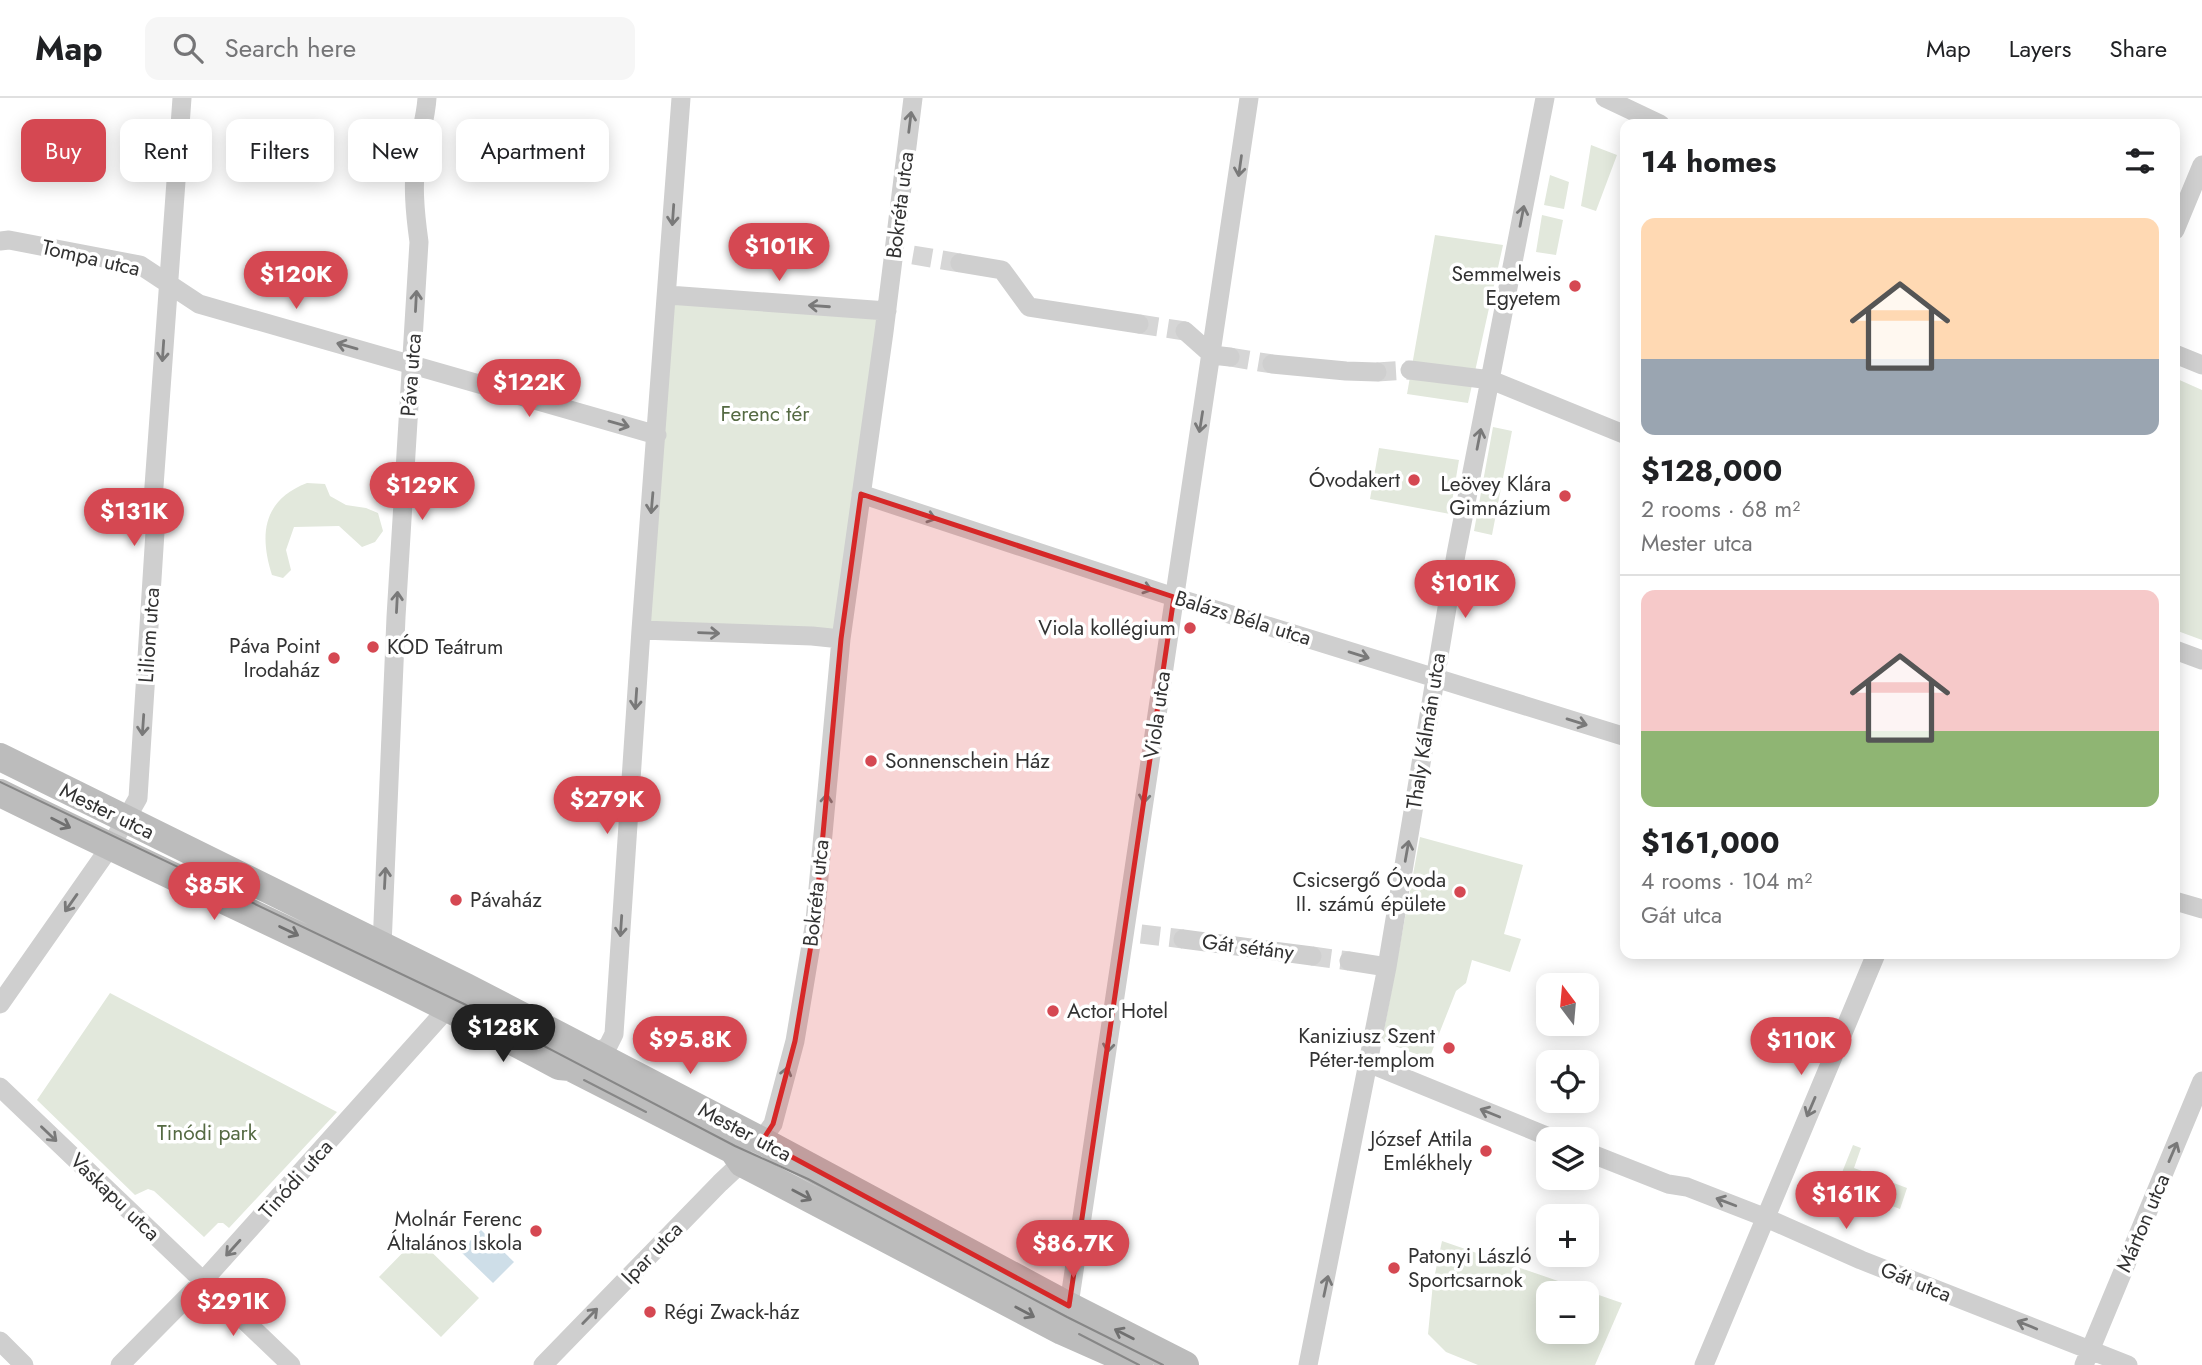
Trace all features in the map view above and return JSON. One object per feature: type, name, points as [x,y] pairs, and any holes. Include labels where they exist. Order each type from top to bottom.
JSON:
[{"type":"street","name":"Liliom utca","points":[[0,1004],[110,847],[138,798],[155,532],[152,514],[182,98]]},
{"type":"street","name":"Páva utca","points":[[382,946],[400,549],[419,242],[414,203],[417,153],[426,117],[427,98]]},
{"type":"street","points":[[594,1054],[608,1046],[614,1034],[681,98]]},
{"type":"street","name":"Bokréta utca","points":[[887,311],[904,254],[913,98]]},
{"type":"street","name":"Viola utca","points":[[1066,1319],[1133,933],[1174,597],[1221,356],[1250,98]]},
{"type":"street","name":"Thaly Kálmán utca","points":[[1308,1365],[1333,1252],[1387,967],[1456,554],[1545,98]]},
{"type":"street","points":[[1605,98],[1649,119]]},
{"type":"street","points":[[2180,218],[2202,165]]},
{"type":"street","name":"Tompa utca","points":[[0,242],[9,240],[140,265],[199,304],[657,435]]},
{"type":"street","points":[[960,263],[1002,270],[1029,307],[1139,324]]},
{"type":"street","points":[[641,631],[841,639],[887,311],[667,295]]},
{"type":"street","points":[[1185,331],[1221,356]]},
{"type":"street","points":[[2180,356],[2202,365]]},
{"type":"street","points":[[1272,364],[1377,372]]},
{"type":"street","points":[[1410,370],[1491,380],[1620,433]]},
{"type":"street","name":"Balázs Béla utca","points":[[861,494],[1174,597],[1620,735]]},
{"type":"street","name":"Bokréta utca","points":[[762,1141],[773,1124],[795,1041],[815,921],[841,639]]},
{"type":"street","points":[[2180,652],[2202,660]]},
{"type":"street","name":"Mester utca","points":[[0,757],[382,946],[559,1066],[569,1067],[737,1157],[1066,1319],[1185,1365]]},
{"type":"street","name":"Mester utca","points":[[0,793],[110,847],[594,1054],[762,1141],[1066,1319],[1139,1365]]},
{"type":"street","points":[[2180,902],[2202,909]]},
{"type":"street","name":"Gát sétány","points":[[1184,939],[1312,956]]},
{"type":"street","points":[[1704,1365],[1874,959]]},
{"type":"street","points":[[1349,961],[1387,967]]},
{"type":"street","name":"Tinódi utca","points":[[120,1365],[203,1281],[458,997]]},
{"type":"street","points":[[1368,1063],[1536,1132]]},
{"type":"street","name":"Márton utca","points":[[2087,1358],[2202,1082]]},
{"type":"street","name":"Vaskapu utca","points":[[0,1087],[291,1365]]},
{"type":"street","name":"Ipar utca","points":[[543,1365],[737,1157],[762,1141]]},
{"type":"street","name":"Gát utca","points":[[1599,1157],[1764,1217],[2087,1358],[2128,1365]]},
{"type":"street","points":[[0,1341],[24,1365]]},
{"type":"highlighted area","points":[[861,494],[1174,597],[1069,1306],[762,1141],[773,1124],[795,1041],[815,921],[841,639]]},
{"type":"green space","points":[[1591,145],[1617,155],[1596,211],[1581,206]]},
{"type":"green space","points":[[1550,175],[1569,182],[1564,209],[1544,205]]},
{"type":"green space","points":[[1542,215],[1563,220],[1556,255],[1536,252]]},
{"type":"green space","points":[[1435,235],[1503,245],[1468,403],[1407,394]]},
{"type":"green space","name":"Ferenc tér","points":[[668,295],[887,311],[841,639],[641,630]]},
{"type":"green space","points":[[2180,380],[2202,390],[2202,640],[2180,632]]},
{"type":"green space","points":[[1493,427],[1512,431],[1492,535],[1474,531]]},
{"type":"green space","name":"Óvodakert","points":[[1379,448],[1459,460],[1450,514],[1370,499]]},
{"type":"green space","points":[[307,483],[325,484],[330,496],[346,505],[378,513],[383,531],[375,542],[362,547],[339,526],[294,527],[286,550],[291,570],[283,578],[272,575],[266,546],[268,520],[281,499]]},
{"type":"green space","points":[[1420,837],[1523,865],[1504,934],[1521,939],[1510,972],[1472,960],[1466,983],[1456,991],[1429,1059],[1382,1041]]},
{"type":"green space","name":"Tinódi park","points":[[110,993],[337,1112],[229,1228],[218,1223],[204,1237],[154,1191],[148,1189],[135,1195],[37,1100]]},
{"type":"green space","points":[[1853,1145],[1861,1148],[1854,1168],[1907,1188],[1900,1209],[1837,1185]]},
{"type":"green space","points":[[417,1238],[479,1298],[441,1337],[379,1277]]},
{"type":"green space","points":[[1442,1241],[1558,1281],[1536,1281],[1536,1344],[1599,1344],[1599,1295],[1622,1303],[1595,1365],[1478,1365],[1446,1352],[1428,1334],[1433,1283]]},
{"type":"shaded area","points":[[481,1230],[514,1262],[493,1283],[460,1251]]},
{"type":"tunnel","points":[[913,255],[960,263]]},
{"type":"tunnel","points":[[1139,324],[1185,331]]},
{"type":"tunnel","points":[[1230,357],[1272,364]]},
{"type":"tunnel","points":[[1377,372],[1410,370]]},
{"type":"tunnel","points":[[1141,934],[1183,939]]},
{"type":"tunnel","points":[[1312,956],[1349,961]]},
{"type":"tram line","points":[[0,782],[464,1004],[735,1146],[808,1179],[1163,1365]]},
{"type":"tram line","points":[[584,1080],[646,1112]]},
{"type":"tram line","points":[[1079,1334],[1139,1365]]},
{"type":"place","name":"Semmelweis Egyetem","points":[[1575,286]]},
{"type":"place","name":"Óvodakert","points":[[1414,480]]},
{"type":"place","name":"Leövey Klára Gimnázium","points":[[1565,496]]},
{"type":"place","name":"Viola kollégium","points":[[1190,628]]},
{"type":"place","name":"KÓD Teátrum","points":[[373,647]]},
{"type":"place","name":"Páva Point Irodaház","points":[[334,658]]},
{"type":"place","name":"Sonnenschein Ház","points":[[871,761]]},
{"type":"place","name":"Csicsergő Óvoda II. számú épülete","points":[[1460,892]]},
{"type":"place","name":"Pávaház","points":[[456,900]]},
{"type":"place","name":"Actor Hotel","points":[[1053,1011]]},
{"type":"place","name":"Kaniziusz Szent Péter-templom","points":[[1449,1048]]},
{"type":"place","name":"József Attila Emlékhely","points":[[1486,1151]]},
{"type":"place","name":"Molnár Ferenc Általános Iskola","points":[[536,1231]]},
{"type":"place","name":"Patonyi László Sportcsarnok","points":[[1394,1268]]},
{"type":"place","name":"Régi Zwack-ház","points":[[650,1312]]}]
